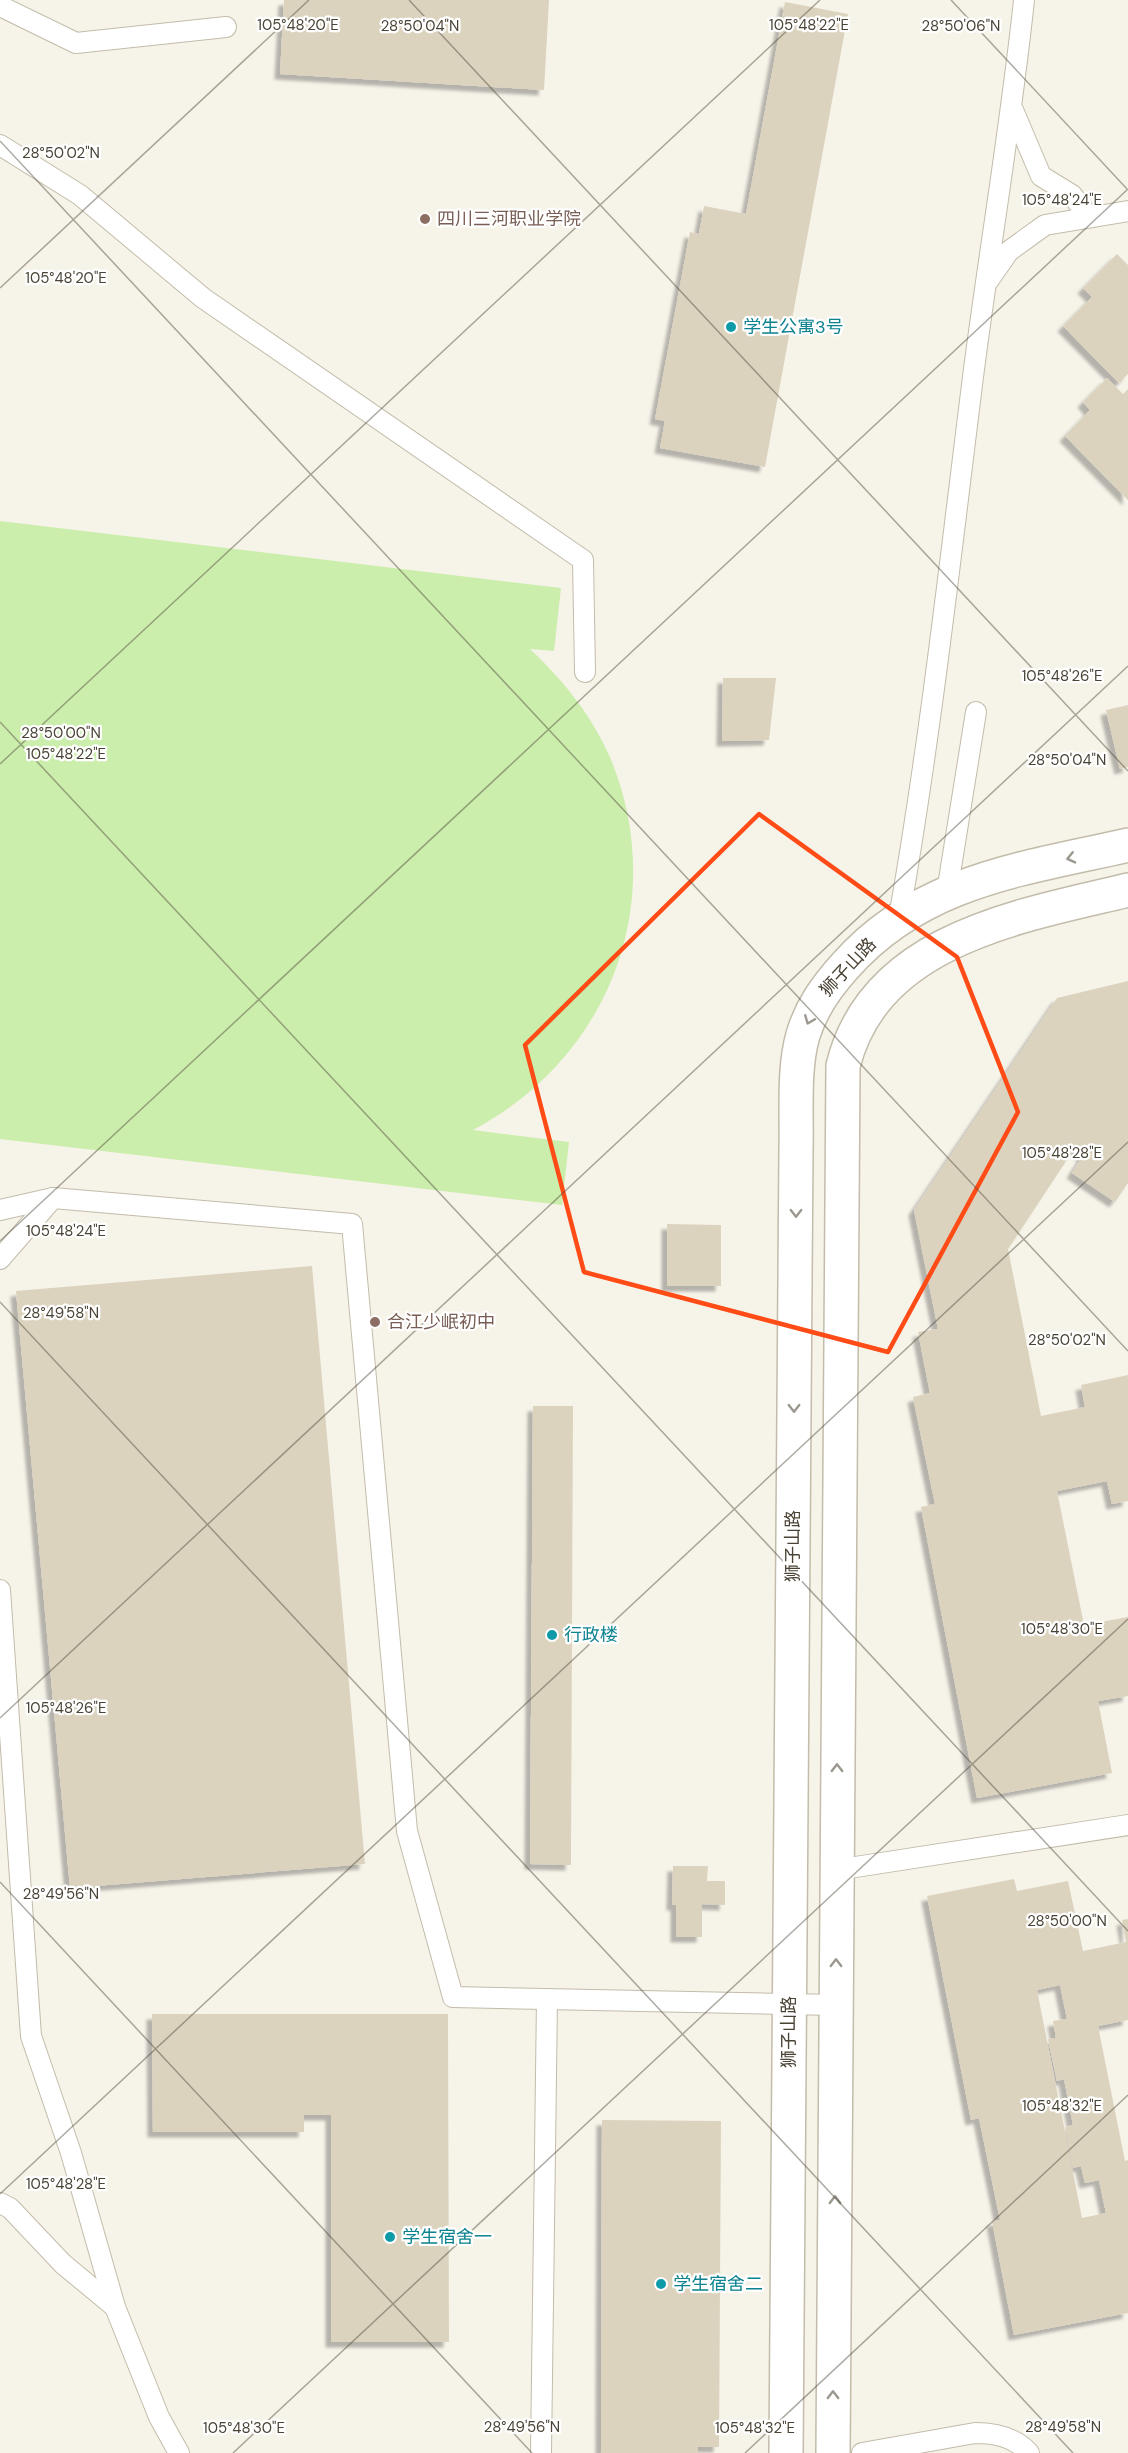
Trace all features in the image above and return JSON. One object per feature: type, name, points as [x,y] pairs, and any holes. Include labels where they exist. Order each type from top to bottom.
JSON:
[{"type":"street","name":"狮子山路","points":[[786,2453],[799,1056],[817,1001],[827,986],[853,956],[899,918],[947,892],[977,880],[1128,845]]},
{"type":"street","points":[[833,2453],[843,1066],[855,1032],[889,985],[940,948],[998,922],[1128,890]]},
{"type":"lane","points":[[899,918],[918,803],[985,285],[1013,108],[1024,0]]},
{"type":"lane","points":[[0,6],[76,43],[226,27]]},
{"type":"lane","points":[[1013,108],[1041,176],[1072,195],[1089,217]]},
{"type":"lane","points":[[0,145],[80,195],[203,298],[583,560],[585,672]]},
{"type":"lane","points":[[985,285],[1009,251],[1045,225],[1128,211]]},
{"type":"lane","points":[[947,892],[976,712]]},
{"type":"lane","points":[[0,1210],[53,1198],[352,1224],[407,1831],[453,1997],[836,2005]]},
{"type":"lane","points":[[0,1259],[53,1198]]},
{"type":"lane","points":[[0,1590],[31,2036],[71,2153],[115,2307],[159,2417],[179,2453]]},
{"type":"lane","points":[[837,1870],[1128,1825]]},
{"type":"lane","points":[[541,2453],[547,1999]]},
{"type":"lane","points":[[0,2202],[10,2208],[63,2264],[115,2307]]},
{"type":"lane","points":[[862,2453],[975,2433],[992,2433],[1008,2438],[1024,2447],[1029,2453]]},
{"type":"highlighted area","points":[[759,814],[957,957],[1018,1112],[888,1352],[584,1272],[525,1045]]},
{"type":"green space","points":[[0,521],[561,588],[554,651],[530,649],[577,701],[596,730],[612,762],[628,816],[633,870],[628,923],[614,973],[591,1020],[559,1063],[520,1100],[473,1130],[569,1142],[562,1205],[0,1139]]},
{"type":"building","points":[[284,0],[549,0],[544,90],[280,74]]},
{"type":"building","name":"学生公寓3号","points":[[785,2],[848,14],[765,467],[660,448],[665,421],[655,419],[690,232],[699,234],[704,206],[746,214]]},
{"type":"building","points":[[1117,254],[1128,265],[1128,374],[1119,383],[1063,326],[1092,297],[1083,288]]},
{"type":"building","points":[[1107,378],[1123,394],[1128,389],[1128,500],[1065,436],[1090,410],[1083,402]]},
{"type":"building","points":[[723,678],[776,678],[769,740],[722,741]]},
{"type":"building","points":[[1128,705],[1128,767],[1120,769],[1106,710]]},
{"type":"building","points":[[1128,981],[1128,1183],[1115,1202],[1072,1173],[1083,1156],[1074,1149],[1008,1249],[1041,1416],[1085,1407],[1081,1385],[1128,1375],[1128,1501],[1112,1504],[1107,1481],[1057,1491],[1084,1625],[1128,1617],[1128,1696],[1098,1701],[1112,1773],[977,1798],[921,1507],[935,1504],[913,1397],[930,1393],[918,1332],[938,1329],[914,1210],[1057,998]]},
{"type":"building","points":[[667,1224],[721,1225],[721,1286],[667,1286]]},
{"type":"building","points":[[312,1266],[365,1864],[70,1888],[16,1291]]},
{"type":"building","name":"行政楼","points":[[533,1406],[573,1406],[571,1865],[530,1864]]},
{"type":"building","points":[[673,1866],[708,1866],[707,1881],[725,1881],[725,1905],[702,1904],[702,1937],[676,1937],[676,1905],[672,1905]]},
{"type":"building","points":[[1014,1879],[1017,1891],[1068,1881],[1083,1951],[1126,1942],[1122,1920],[1128,1919],[1128,2020],[1098,2026],[1125,2161],[1128,2160],[1128,2313],[1014,2335],[992,2221],[1000,2220],[979,2118],[971,2120],[927,1896]],"holes":[[[1060,1985],[1067,2019],[1053,2021],[1056,2038],[1048,2039],[1057,2081],[1064,2079],[1073,2125],[1065,2127],[1073,2168],[1081,2166],[1085,2183],[1099,2180],[1106,2213],[1082,2218],[1037,1990]]]},
{"type":"building","name":"学生宿舍一","points":[[152,2014],[448,2014],[449,2342],[331,2342],[331,2115],[304,2115],[304,2132],[153,2132]]},
{"type":"building","name":"学生宿舍二","points":[[602,2120],[721,2121],[719,2447],[698,2447],[698,2453],[601,2453]]},
{"type":"place","name":"四川三河职业学院","points":[[425,219]]},
{"type":"place","name":"学生公寓3号","points":[[731,327]]},
{"type":"place","name":"合江少岷初中","points":[[375,1322]]},
{"type":"place","name":"行政楼","points":[[552,1635]]},
{"type":"place","name":"学生宿舍一","points":[[390,2237]]},
{"type":"place","name":"学生宿舍二","points":[[661,2284]]}]
